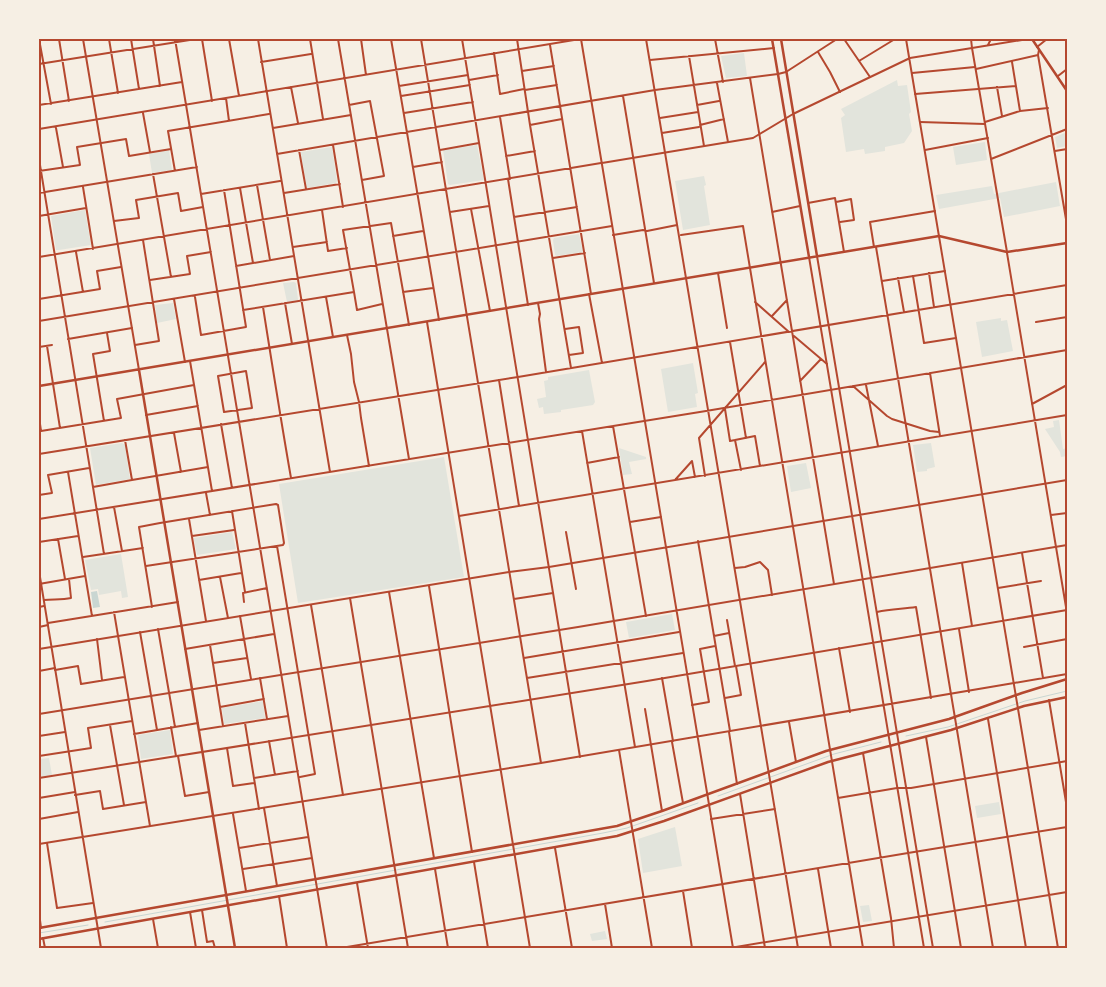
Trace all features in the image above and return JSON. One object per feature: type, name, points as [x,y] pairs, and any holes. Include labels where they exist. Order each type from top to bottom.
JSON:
[{"type":"main road","points":[[772,39],[809,257]]},
{"type":"main road","points":[[781,39],[817,256]]},
{"type":"main road","points":[[1032,39],[1067,91]]},
{"type":"main road","points":[[39,386],[939,236],[1007,252],[1067,243]]},
{"type":"main road","points":[[139,370],[235,948]]},
{"type":"main road","points":[[40,928],[434,858],[513,846],[631,822],[796,762],[888,735],[955,719],[1067,679]]},
{"type":"main road","points":[[39,939],[395,874],[435,869],[514,853],[555,848],[607,838],[709,805],[832,759],[926,737],[1018,706],[1067,697]]},
{"type":"street","points":[[39,39],[50,104]]},
{"type":"street","points":[[59,39],[70,101]]},
{"type":"street","points":[[83,39],[139,370]]},
{"type":"street","points":[[109,39],[118,93]]},
{"type":"street","points":[[131,39],[139,89]]},
{"type":"street","points":[[153,39],[160,86]]},
{"type":"street","points":[[39,64],[154,46],[176,40],[196,39]]},
{"type":"street","points":[[202,39],[212,101]]},
{"type":"street","points":[[229,39],[239,96]]},
{"type":"street","points":[[258,39],[330,472]]},
{"type":"street","points":[[310,39],[323,119]]},
{"type":"street","points":[[338,39],[409,459]]},
{"type":"street","points":[[360,39],[366,74]]},
{"type":"street","points":[[391,39],[439,320]]},
{"type":"street","points":[[446,39],[422,40],[541,764]]},
{"type":"street","points":[[462,39],[580,757]]},
{"type":"street","points":[[517,39],[571,368]]},
{"type":"street","points":[[39,130],[580,39],[732,948],[1067,892]]},
{"type":"street","points":[[646,39],[798,948]]},
{"type":"street","points":[[723,82],[716,39],[724,39]]},
{"type":"street","points":[[277,154],[655,90],[778,74],[786,72],[837,39]]},
{"type":"street","points":[[844,39],[870,77]]},
{"type":"street","points":[[859,61],[895,39]]},
{"type":"street","points":[[911,39],[906,39],[1058,948]]},
{"type":"street","points":[[39,778],[1067,611],[970,39]]},
{"type":"street","points":[[988,45],[991,39]]},
{"type":"street","points":[[39,258],[753,138],[785,118],[910,58],[1028,39]]},
{"type":"street","points":[[1047,39],[1038,49],[1038,55],[1067,225]]},
{"type":"street","points":[[176,40],[327,948]]},
{"type":"street","points":[[550,44],[602,363]]},
{"type":"street","points":[[650,60],[774,48]]},
{"type":"street","points":[[818,51],[840,92]]},
{"type":"street","points":[[261,62],[312,54]]},
{"type":"street","points":[[494,54],[500,94],[557,85]]},
{"type":"street","points":[[912,73],[976,68],[1038,55]]},
{"type":"street","points":[[689,56],[704,146]]},
{"type":"street","points":[[1012,61],[1020,111]]},
{"type":"street","points":[[522,71],[554,66]]},
{"type":"street","points":[[1058,76],[1067,69]]},
{"type":"street","points":[[399,86],[468,75]]},
{"type":"street","points":[[469,80],[498,75]]},
{"type":"street","points":[[750,78],[834,584]]},
{"type":"street","points":[[39,105],[183,82]]},
{"type":"street","points":[[717,83],[728,142]]},
{"type":"street","points":[[401,96],[470,85]]},
{"type":"street","points":[[916,94],[1016,86]]},
{"type":"street","points":[[292,87],[298,123]]},
{"type":"street","points":[[997,87],[1002,116]]},
{"type":"street","points":[[623,96],[654,283]]},
{"type":"street","points":[[226,98],[229,121]]},
{"type":"street","points":[[697,105],[720,100]]},
{"type":"street","points":[[349,105],[370,101],[384,176],[362,180]]},
{"type":"street","points":[[404,113],[472,102]]},
{"type":"street","points":[[920,122],[985,123],[1020,111],[1048,108]]},
{"type":"street","points":[[143,112],[150,152]]},
{"type":"street","points":[[660,118],[698,112]]},
{"type":"street","points":[[175,171],[168,131],[270,114]]},
{"type":"street","points":[[273,128],[351,115]]},
{"type":"street","points":[[500,116],[528,305]]},
{"type":"street","points":[[530,125],[562,119]]},
{"type":"street","points":[[662,133],[700,126],[724,119]]},
{"type":"street","points":[[56,127],[62,167]]},
{"type":"street","points":[[991,159],[1067,129]]},
{"type":"street","points":[[925,150],[988,138]]},
{"type":"street","points":[[40,171],[80,165],[77,147],[101,142],[126,139],[129,156],[171,149]]},
{"type":"street","points":[[440,150],[479,143]]},
{"type":"street","points":[[333,144],[343,206]]},
{"type":"street","points":[[1055,151],[1067,149]]},
{"type":"street","points":[[299,150],[306,189]]},
{"type":"street","points":[[506,156],[535,151]]},
{"type":"street","points":[[39,159],[104,554]]},
{"type":"street","points":[[413,166],[442,162]]},
{"type":"street","points":[[39,193],[197,167]]},
{"type":"street","points":[[153,174],[171,277]]},
{"type":"street","points":[[202,194],[282,181]]},
{"type":"street","points":[[284,193],[340,184]]},
{"type":"street","points":[[257,185],[270,260]]},
{"type":"street","points":[[83,186],[93,248]]},
{"type":"street","points":[[240,188],[253,263]]},
{"type":"street","points":[[195,296],[201,335],[246,327],[224,190]]},
{"type":"street","points":[[114,221],[139,218],[136,200],[157,196],[178,193],[181,210],[204,207]]},
{"type":"street","points":[[808,203],[835,198],[844,252]]},
{"type":"street","points":[[836,202],[851,199],[854,220],[840,222]]},
{"type":"street","points":[[450,212],[490,206]]},
{"type":"street","points":[[772,212],[800,206]]},
{"type":"street","points":[[514,217],[577,207]]},
{"type":"street","points":[[39,216],[86,208]]},
{"type":"street","points":[[471,209],[490,311]]},
{"type":"street","points":[[322,210],[328,251],[346,248]]},
{"type":"street","points":[[935,211],[870,222],[888,315],[993,948]]},
{"type":"street","points":[[382,304],[357,310],[343,230],[391,222],[409,325]]},
{"type":"street","points":[[613,235],[678,225]]},
{"type":"street","points":[[39,322],[612,226]]},
{"type":"street","points":[[680,236],[742,226],[863,948]]},
{"type":"street","points":[[393,236],[424,231]]},
{"type":"street","points":[[135,346],[159,341],[143,240]]},
{"type":"street","points":[[293,247],[327,242]]},
{"type":"street","points":[[76,251],[83,292]]},
{"type":"street","points":[[150,280],[190,274],[187,256],[211,252]]},
{"type":"street","points":[[553,258],[584,253]]},
{"type":"street","points":[[236,266],[294,256]]},
{"type":"street","points":[[817,256],[933,948]]},
{"type":"street","points":[[809,257],[924,948]]},
{"type":"street","points":[[39,299],[100,289],[97,271],[121,267]]},
{"type":"street","points":[[882,281],[945,271]]},
{"type":"street","points":[[718,273],[727,328]]},
{"type":"street","points":[[929,273],[934,307]]},
{"type":"street","points":[[913,276],[924,343],[956,338]]},
{"type":"street","points":[[898,278],[904,312]]},
{"type":"street","points":[[39,454],[518,377],[1067,285]]},
{"type":"street","points":[[403,292],[434,288]]},
{"type":"street","points":[[243,310],[354,292]]},
{"type":"street","points":[[326,297],[333,337]]},
{"type":"street","points":[[174,299],[185,362]]},
{"type":"street","points":[[772,316],[787,300]]},
{"type":"street","points":[[755,302],[791,331]]},
{"type":"street","points":[[285,303],[292,344]]},
{"type":"street","points":[[538,303],[546,372]]},
{"type":"street","points":[[263,307],[272,372],[291,478]]},
{"type":"street","points":[[1036,322],[1067,317]]},
{"type":"street","points":[[427,322],[530,948]]},
{"type":"street","points":[[565,330],[579,327],[584,353],[569,355]]},
{"type":"street","points":[[68,339],[132,328]]},
{"type":"street","points":[[104,421],[93,354],[110,351],[107,333]]},
{"type":"street","points":[[346,335],[351,354],[369,466]]},
{"type":"street","points":[[793,335],[827,364]]},
{"type":"street","points":[[730,342],[746,438]]},
{"type":"street","points":[[39,347],[52,345]]},
{"type":"street","points":[[47,346],[60,428]]},
{"type":"street","points":[[39,519],[725,408],[1067,350]]},
{"type":"street","points":[[800,381],[820,359]]},
{"type":"street","points":[[190,361],[212,491]]},
{"type":"street","points":[[705,476],[698,438],[766,362]]},
{"type":"street","points":[[246,371],[252,408],[224,412],[218,376],[231,374],[246,371]]},
{"type":"street","points":[[930,373],[940,436]]},
{"type":"street","points":[[499,380],[519,506]]},
{"type":"street","points":[[866,384],[878,446]]},
{"type":"street","points":[[39,417],[41,431],[121,418],[118,399],[194,385]]},
{"type":"street","points":[[1032,404],[1067,385]]},
{"type":"street","points":[[854,386],[887,416],[906,424],[939,432]]},
{"type":"street","points":[[146,415],[198,406]]},
{"type":"street","points":[[725,408],[730,441],[755,436],[760,466]]},
{"type":"street","points":[[459,516],[1067,416]]},
{"type":"street","points":[[221,424],[232,488]]},
{"type":"street","points":[[613,426],[646,616]]},
{"type":"street","points":[[582,431],[635,747]]},
{"type":"street","points":[[174,432],[180,472]]},
{"type":"street","points":[[125,440],[132,480]]},
{"type":"street","points":[[735,440],[741,470]]},
{"type":"street","points":[[587,463],[618,457]]},
{"type":"street","points":[[674,481],[692,461],[695,477]]},
{"type":"street","points":[[93,487],[208,467]]},
{"type":"street","points":[[39,495],[52,493],[48,475],[90,468]]},
{"type":"street","points":[[68,472],[92,616]]},
{"type":"street","points":[[39,649],[572,563],[1067,480]]},
{"type":"street","points":[[206,492],[210,515]]},
{"type":"street","points":[[146,566],[282,545],[284,543],[278,505],[139,527],[152,607]]},
{"type":"street","points":[[114,507],[122,551]]},
{"type":"street","points":[[232,511],[245,592],[243,593],[244,602]]},
{"type":"street","points":[[1051,515],[1067,513]]},
{"type":"street","points":[[630,522],[661,517]]},
{"type":"street","points":[[189,518],[206,621]]},
{"type":"street","points":[[192,536],[235,530]]},
{"type":"street","points":[[566,532],[576,589]]},
{"type":"street","points":[[39,542],[78,536]]},
{"type":"street","points":[[44,600],[71,598],[58,539]]},
{"type":"street","points":[[698,541],[725,698],[737,784]]},
{"type":"street","points":[[39,714],[646,616],[1067,545]]},
{"type":"street","points":[[277,546],[315,774],[299,777]]},
{"type":"street","points":[[82,557],[142,548]]},
{"type":"street","points":[[1022,553],[1044,678]]},
{"type":"street","points":[[735,568],[760,562],[768,570],[772,595]]},
{"type":"street","points":[[962,563],[972,626]]},
{"type":"street","points":[[39,571],[100,948]]},
{"type":"street","points":[[199,580],[242,573]]},
{"type":"street","points":[[40,583],[85,576]]},
{"type":"street","points":[[220,577],[228,618]]},
{"type":"street","points":[[998,588],[1041,581]]},
{"type":"street","points":[[428,586],[472,852]]},
{"type":"street","points":[[245,592],[267,588]]},
{"type":"street","points":[[389,592],[434,858]]},
{"type":"street","points":[[514,599],[553,593]]},
{"type":"street","points":[[350,598],[408,948]]},
{"type":"street","points":[[39,627],[178,602]]},
{"type":"street","points":[[311,604],[343,795]]},
{"type":"street","points":[[39,606],[44,606]]},
{"type":"street","points":[[877,612],[896,608],[900,610],[916,607],[930,698]]},
{"type":"street","points":[[114,612],[150,826]]},
{"type":"street","points":[[240,616],[251,679]]},
{"type":"street","points":[[725,698],[741,695],[727,620]]},
{"type":"street","points":[[959,628],[969,692]]},
{"type":"street","points":[[158,629],[175,727]]},
{"type":"street","points":[[140,632],[156,730]]},
{"type":"street","points":[[524,658],[680,632]]},
{"type":"street","points":[[714,636],[729,633]]},
{"type":"street","points":[[185,649],[275,634]]},
{"type":"street","points":[[97,639],[102,680]]},
{"type":"street","points":[[1024,647],[1067,639]]},
{"type":"street","points":[[210,645],[223,726]]},
{"type":"street","points":[[692,705],[709,702],[700,649],[716,646]]},
{"type":"street","points":[[839,648],[850,712]]},
{"type":"street","points":[[527,678],[683,653]]},
{"type":"street","points":[[213,663],[247,658]]},
{"type":"street","points":[[39,671],[78,666],[82,684],[125,677]]},
{"type":"street","points":[[39,844],[541,764],[1067,674]]},
{"type":"street","points":[[260,678],[267,719]]},
{"type":"street","points":[[662,678],[683,803]]},
{"type":"street","points":[[220,707],[264,699]]},
{"type":"street","points":[[1049,700],[1067,808]]},
{"type":"street","points":[[646,709],[662,811]]},
{"type":"street","points":[[199,730],[288,716]]},
{"type":"street","points":[[987,718],[1026,948]]},
{"type":"street","points":[[39,756],[92,748],[88,728],[132,721]]},
{"type":"street","points":[[245,722],[260,809]]},
{"type":"street","points":[[789,722],[796,762]]},
{"type":"street","points":[[134,734],[198,723]]},
{"type":"street","points":[[110,725],[124,805]]},
{"type":"street","points":[[171,727],[184,796],[209,792]]},
{"type":"street","points":[[39,736],[65,732]]},
{"type":"street","points":[[926,737],[961,948]]},
{"type":"street","points":[[269,741],[275,775]]},
{"type":"street","points":[[227,748],[234,786],[255,783]]},
{"type":"street","points":[[619,750],[652,948]]},
{"type":"street","points":[[863,752],[894,948]]},
{"type":"street","points":[[838,798],[1067,762]]},
{"type":"street","points":[[254,778],[298,771]]},
{"type":"street","points":[[39,798],[100,791],[103,809],[146,802]]},
{"type":"street","points":[[740,794],[766,948]]},
{"type":"street","points":[[264,808],[277,886]]},
{"type":"street","points":[[711,819],[775,809]]},
{"type":"street","points":[[39,819],[78,812]]},
{"type":"street","points":[[233,814],[246,891]]},
{"type":"street","points":[[341,948],[1067,827]]},
{"type":"street","points":[[239,848],[309,837]]},
{"type":"street","points":[[47,843],[57,908],[93,903]]},
{"type":"street","points":[[555,848],[572,948]]},
{"type":"street","points":[[243,869],[312,858]]},
{"type":"street","points":[[474,862],[488,948]]},
{"type":"street","points":[[818,868],[831,948]]},
{"type":"street","points":[[435,869],[448,948]]},
{"type":"street","points":[[357,882],[368,948]]},
{"type":"street","points":[[683,891],[692,948]]},
{"type":"street","points":[[278,896],[287,948]]},
{"type":"street","points":[[605,904],[612,948]]},
{"type":"street","points":[[202,910],[207,942],[213,941],[215,948]]},
{"type":"street","points":[[39,912],[40,928]]},
{"type":"street","points":[[190,912],[196,948]]},
{"type":"street","points":[[153,919],[158,948]]},
{"type":"street","points":[[43,938],[45,948]]},
{"type":"shaded area","points":[[744,53],[747,76],[726,78],[721,56]]},
{"type":"shaded area","points":[[897,80],[898,86],[907,85],[911,112],[909,114],[912,131],[904,143],[885,147],[885,151],[865,154],[864,149],[846,152],[841,118],[845,115],[841,109]]},
{"type":"shaded area","points":[[1067,132],[1067,146],[1057,148],[1055,137]]},
{"type":"shaded area","points":[[985,142],[987,160],[956,165],[953,147]]},
{"type":"shaded area","points":[[477,145],[484,180],[448,184],[443,150]]},
{"type":"shaded area","points":[[332,147],[336,183],[307,188],[301,152]]},
{"type":"shaded area","points":[[169,150],[172,170],[152,173],[149,154]]},
{"type":"shaded area","points":[[704,176],[710,225],[683,230],[675,181]]},
{"type":"shaded area","points":[[1056,182],[1060,206],[1004,217],[1000,198],[939,209],[936,195],[992,186],[994,194]]},
{"type":"shaded area","points":[[85,210],[91,245],[56,250],[51,216]]},
{"type":"shaded area","points":[[579,234],[582,252],[555,255],[554,238]]},
{"type":"shaded area","points":[[283,283],[296,283],[298,300],[287,302]]},
{"type":"shaded area","points":[[173,303],[176,319],[157,323],[155,305]]},
{"type":"shaded area","points":[[1001,318],[1001,321],[1007,320],[1013,351],[982,357],[976,322]]},
{"type":"shaded area","points":[[693,363],[698,393],[695,394],[697,407],[668,412],[661,369]]},
{"type":"shaded area","points":[[589,370],[595,402],[593,405],[544,414],[543,407],[539,408],[537,399],[546,397],[544,381],[548,380],[548,377]]},
{"type":"shaded area","points":[[1059,420],[1063,449],[1067,448],[1067,456],[1061,457],[1060,452],[1045,429],[1054,427],[1053,421]]},
{"type":"shaded area","points":[[122,443],[125,445],[130,479],[96,485],[90,448]]},
{"type":"shaded area","points":[[931,443],[935,467],[927,469],[927,471],[917,472],[913,445]]},
{"type":"shaded area","points":[[619,448],[646,457],[646,459],[629,462],[632,474],[623,475]]},
{"type":"shaded area","points":[[444,457],[464,577],[298,603],[279,484]]},
{"type":"shaded area","points":[[806,463],[811,488],[791,492],[787,466]]},
{"type":"shaded area","points":[[232,532],[236,549],[197,555],[194,538]]},
{"type":"shaded area","points":[[121,554],[128,597],[122,598],[121,591],[99,595],[98,589],[91,590],[85,560]]},
{"type":"shaded area","points":[[97,591],[100,607],[93,608],[91,592]]},
{"type":"shaded area","points":[[672,614],[675,630],[629,638],[626,622]]},
{"type":"shaded area","points":[[263,701],[265,718],[224,724],[222,708]]},
{"type":"shaded area","points":[[170,730],[173,754],[141,759],[138,735]]},
{"type":"shaded area","points":[[49,758],[52,775],[39,778],[39,759]]},
{"type":"shaded area","points":[[999,802],[1001,814],[977,818],[975,806]]},
{"type":"shaded area","points":[[675,827],[682,866],[643,873],[638,839]]},
{"type":"shaded area","points":[[869,905],[872,921],[863,922],[860,906]]},
{"type":"shaded area","points":[[605,931],[607,939],[592,941],[590,934]]},
{"type":"waterway","points":[[906,736],[948,727],[1025,701],[1067,691]]},
{"type":"waterway","points":[[718,796],[834,754],[881,742]]},
{"type":"waterway","points":[[105,922],[603,833],[627,828],[698,803]]},
{"type":"waterway","points":[[39,933],[88,925]]}]
